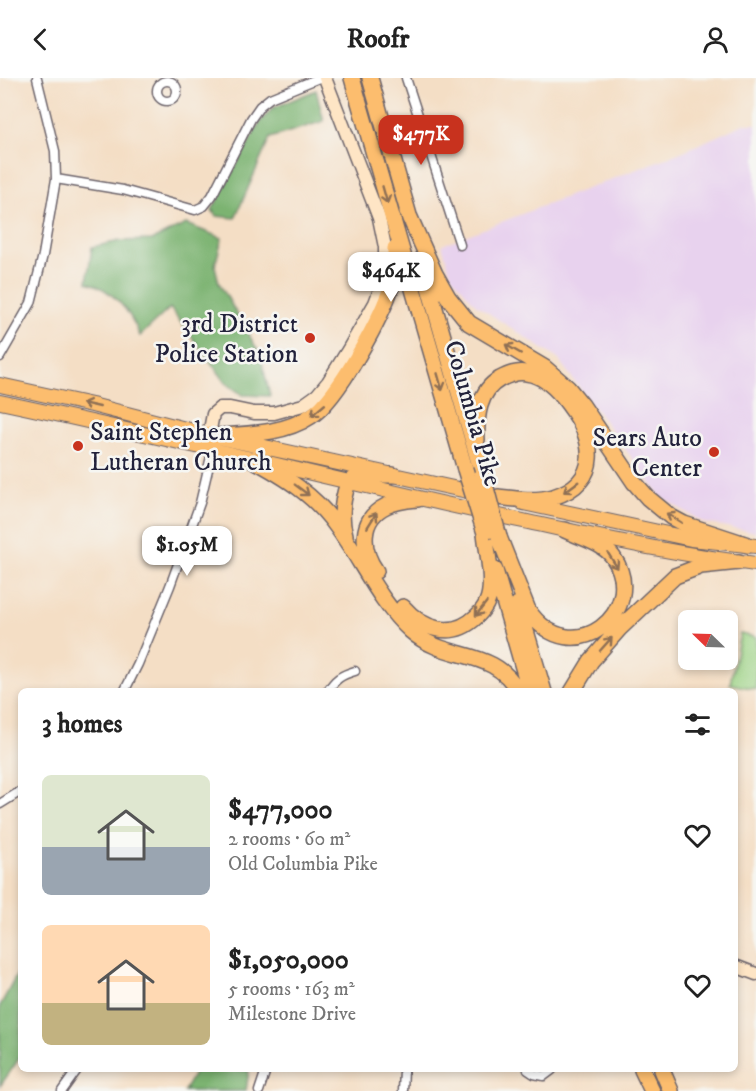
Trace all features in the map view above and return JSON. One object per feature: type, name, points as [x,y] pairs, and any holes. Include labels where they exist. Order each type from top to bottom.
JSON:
[{"type":"highway","name":"Columbia Pike","points":[[352,78],[395,227],[475,468]]},
{"type":"highway","name":"Columbia Pike","points":[[370,78],[475,468],[529,688]]},
{"type":"highway","points":[[407,211],[435,274],[448,297],[469,323],[545,368],[568,388],[582,405],[633,482],[648,498],[684,524],[753,548]]},
{"type":"highway","points":[[213,440],[287,428],[312,416],[322,408],[340,386],[384,306],[393,282],[395,227]]},
{"type":"highway","points":[[475,468],[481,402],[494,382],[509,375],[525,372],[550,383],[564,398],[584,427],[590,458],[587,469],[576,485],[551,498],[498,497]]},
{"type":"highway","points":[[252,459],[307,493],[332,520],[384,599],[413,632],[429,644],[493,664],[507,674],[516,688]]},
{"type":"highway","points":[[348,543],[342,524],[342,505],[348,483],[360,475],[393,475]]},
{"type":"highway","points":[[418,499],[401,501],[380,510],[369,522],[365,546],[368,560],[390,591],[408,614],[422,625],[440,630],[452,630],[471,621],[487,603],[490,591],[492,535]]},
{"type":"highway","points":[[492,535],[533,618],[540,626],[558,636],[578,638],[596,632],[610,620],[619,606],[622,582],[613,557],[593,542],[566,530]]},
{"type":"highway","name":"Columbia Pike","points":[[492,535],[543,688]]},
{"type":"highway","points":[[574,688],[582,673],[619,629],[675,576],[701,566],[739,562]]},
{"type":"highway","points":[[643,1072],[652,1091]]},
{"type":"highway","points":[[663,1072],[671,1091]]},
{"type":"main road","points":[[0,385],[92,405],[213,440],[252,459],[348,483],[642,546],[756,564]]},
{"type":"main road","points":[[0,402],[168,438],[174,434],[289,451],[691,539],[753,548]]},
{"type":"main road","points":[[642,546],[753,548]]},
{"type":"street","points":[[0,357],[31,303],[43,255],[56,179],[55,151],[37,78]]},
{"type":"street","points":[[56,179],[123,190],[195,210],[204,206],[212,196],[251,119],[260,106],[270,98],[319,78]]},
{"type":"street","points":[[126,688],[173,577],[200,503],[213,440],[213,414],[220,408],[254,413],[274,413],[303,405],[317,395],[348,350],[375,303],[382,284],[385,247],[379,218],[325,78]]},
{"type":"street","points":[[406,78],[460,245]]},
{"type":"street","points":[[330,688],[342,675],[355,671]]},
{"type":"street","points":[[0,804],[18,793]]},
{"type":"street","points":[[738,967],[756,974]]},
{"type":"street","points":[[62,1091],[76,1072]]},
{"type":"street","points":[[259,1091],[265,1072]]},
{"type":"street","points":[[403,1091],[404,1072]]},
{"type":"street","points":[[531,1072],[544,1076],[549,1072]]},
{"type":"shaded area","points":[[744,124],[756,124],[756,532],[704,523],[661,497],[558,359],[475,304],[451,275],[442,245],[684,151]]},
{"type":"green space","points":[[316,90],[324,121],[270,138],[235,218],[216,216],[212,210],[260,122],[273,108]]},
{"type":"green space","points":[[186,224],[222,238],[215,266],[219,283],[260,354],[270,396],[243,395],[227,384],[170,308],[140,336],[120,303],[105,290],[87,282],[92,247],[120,241],[152,240]]},
{"type":"green space","points":[[740,634],[756,637],[756,689],[730,684],[733,670],[738,670]]},
{"type":"green space","points":[[18,973],[18,1060],[0,1086],[0,1006]]},
{"type":"green space","points":[[195,1072],[249,1072],[246,1091],[184,1091]]},
{"type":"place","name":"3rd District Police Station","points":[[310,338]]},
{"type":"place","name":"Saint Stephen Lutheran Church","points":[[78,446]]},
{"type":"place","name":"Sears Auto Center","points":[[714,452]]}]
